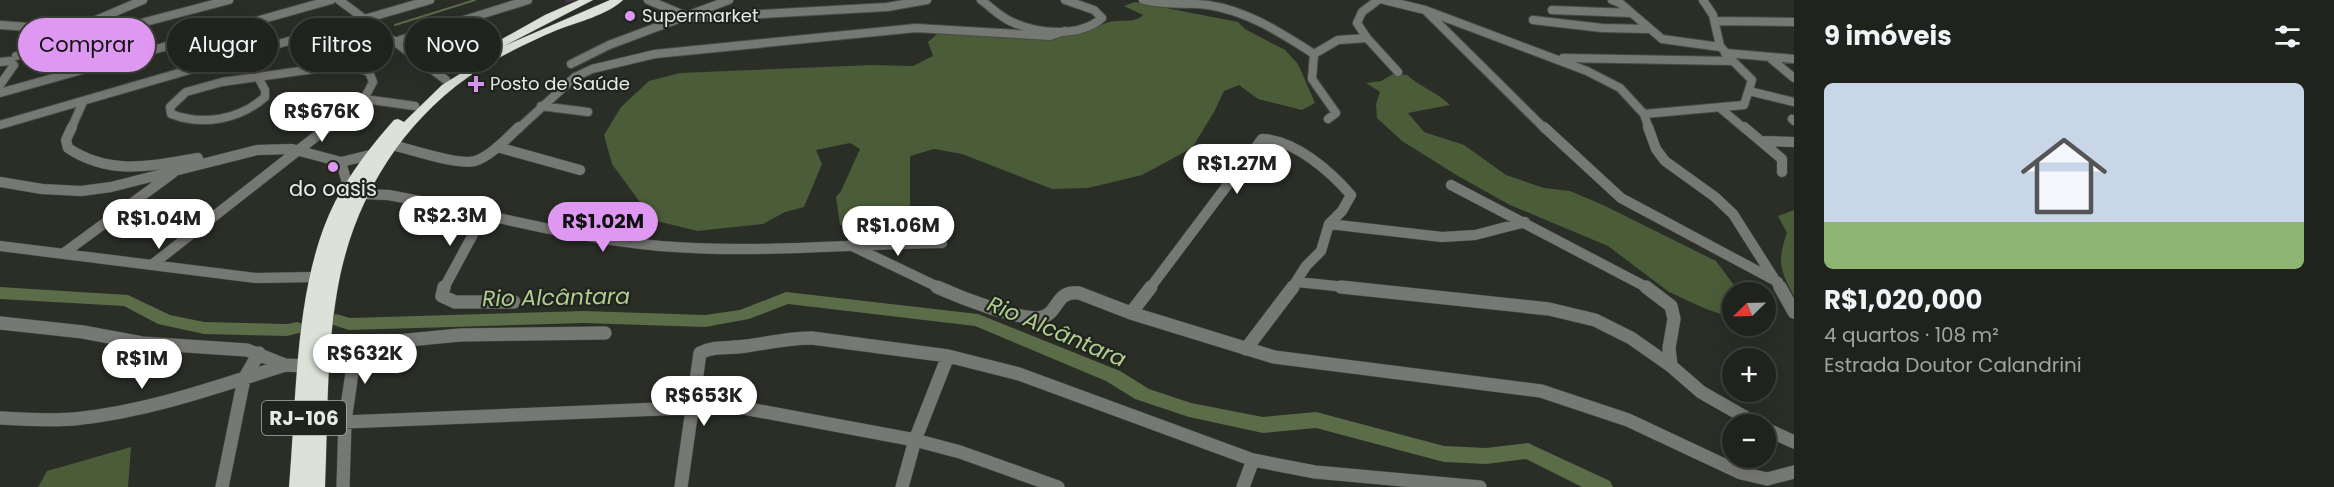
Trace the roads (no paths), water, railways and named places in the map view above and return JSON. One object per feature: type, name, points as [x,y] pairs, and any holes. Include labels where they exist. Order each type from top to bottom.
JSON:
[{"type":"highway","points":[[590,0],[596,4],[615,2]]},
{"type":"highway","name":"RJ-106","points":[[299,487],[312,354],[321,294],[339,249],[355,192],[370,155],[416,106],[446,80],[515,34],[590,0]]},
{"type":"highway","name":"RJ-106","points":[[321,294],[316,278],[327,242],[355,192],[421,110],[474,69],[530,39],[615,2]]},
{"type":"highway","name":"RJ-106","points":[[312,354],[320,423],[315,487]]},
{"type":"street","points":[[135,0],[142,0]]},
{"type":"street","points":[[98,18],[142,0]]},
{"type":"street","points":[[7,60],[229,0]]},
{"type":"street","points":[[0,93],[331,0]]},
{"type":"street","points":[[339,0],[365,18]]},
{"type":"street","points":[[369,18],[430,0]]},
{"type":"street","points":[[397,41],[528,0]]},
{"type":"street","points":[[648,0],[691,18],[898,6],[927,0]]},
{"type":"street","points":[[571,64],[586,55],[682,16],[729,0]]},
{"type":"street","points":[[840,0],[855,9]]},
{"type":"street","points":[[981,0],[1007,19],[1022,26],[1065,31],[1088,29],[1102,18],[1094,10],[1065,0]]},
{"type":"street","points":[[1143,0],[1160,6],[1206,4],[1230,9],[1264,22],[1314,54]]},
{"type":"street","points":[[1378,0],[1362,12],[1358,23],[1367,38],[1398,72]]},
{"type":"street","points":[[1384,0],[1425,10],[1554,58],[1606,80],[1631,98],[1644,114],[1660,155],[1715,197],[1733,214],[1778,282],[1794,312]]},
{"type":"street","points":[[1612,0],[1666,40],[1793,60]]},
{"type":"street","points":[[1644,114],[1744,105],[1752,80],[1723,50],[1715,21],[1708,4],[1703,0]]},
{"type":"street","points":[[1425,10],[1603,183],[1632,204],[1778,282]]},
{"type":"street","points":[[1552,10],[1631,13]]},
{"type":"street","points":[[1533,20],[1602,28],[1650,29]]},
{"type":"street","points":[[1715,21],[1794,22]]},
{"type":"street","points":[[0,25],[18,26]]},
{"type":"street","points":[[392,145],[462,162],[481,158],[497,147],[580,74],[617,62],[668,52],[916,28],[1050,36],[1065,31]]},
{"type":"street","points":[[393,38],[446,80]]},
{"type":"street","points":[[1314,54],[1338,40],[1367,38]]},
{"type":"street","points":[[0,125],[290,41]]},
{"type":"street","points":[[1314,54],[1311,79],[1336,112],[1328,119]]},
{"type":"street","points":[[1554,58],[1733,62]]},
{"type":"street","points":[[1770,58],[1794,78]]},
{"type":"street","points":[[0,85],[13,69],[14,65],[7,60]]},
{"type":"street","points":[[153,264],[364,99],[374,87],[374,80],[370,74],[356,67],[343,65],[300,68],[213,84],[187,92],[174,100],[170,107],[171,114],[182,119],[212,119],[244,110],[260,103],[265,97],[265,90],[258,76]]},
{"type":"street","points":[[1749,91],[1794,102]]},
{"type":"street","points":[[364,99],[416,106]]},
{"type":"street","points":[[83,102],[66,140],[68,148],[75,154],[114,167],[278,149],[297,151],[341,162],[370,155]]},
{"type":"street","points":[[541,106],[588,112]]},
{"type":"street","points":[[1720,108],[1782,159],[1782,172]]},
{"type":"street","points":[[1131,313],[1262,139],[1273,139],[1322,167],[1351,195],[1349,202],[1329,224],[1321,251],[1306,266],[1297,282],[1246,349]]},
{"type":"street","points":[[1762,141],[1794,142]]},
{"type":"street","points":[[497,147],[580,170]]},
{"type":"street","points":[[0,182],[42,189],[81,191],[111,187],[257,150]]},
{"type":"street","points":[[341,162],[355,192],[388,195],[572,234],[662,247],[740,249],[869,243],[942,243]]},
{"type":"street","points":[[64,253],[177,170]]},
{"type":"street","points":[[1451,185],[1641,282],[1671,306],[1674,319],[1669,348],[1671,366]]},
{"type":"street","points":[[484,214],[441,293],[447,300],[455,303],[514,302]]},
{"type":"street","points":[[1329,224],[1436,237],[1457,237],[1490,232],[1526,222]]},
{"type":"street","points":[[850,245],[961,298],[1028,317],[1042,317],[1048,314],[1061,297],[1071,292],[1079,293],[1131,313],[1274,357],[1541,391],[1566,397],[1624,417],[1743,474],[1765,479],[1780,478],[1794,472]]},
{"type":"street","points":[[0,246],[256,278],[316,278]]},
{"type":"street","points":[[1297,282],[1549,309],[1595,320],[1631,338],[1671,366],[1701,392],[1740,414]]},
{"type":"street","points":[[0,323],[83,332],[142,343],[224,347],[259,353],[285,365]]},
{"type":"street","points":[[343,487],[345,421],[356,345],[460,334],[605,333]]},
{"type":"street","points":[[681,487],[700,353],[708,348],[812,338],[948,356],[1061,388],[1253,460],[1315,472],[1480,487]]},
{"type":"street","points":[[222,487],[244,379],[259,353]]},
{"type":"street","points":[[0,418],[58,420],[87,417],[175,398],[244,379],[312,354]]},
{"type":"street","points":[[902,487],[915,440],[948,356]]},
{"type":"street","points":[[320,423],[733,406],[915,440],[960,452],[1058,487]]},
{"type":"street","points":[[1776,434],[1794,442]]},
{"type":"street","points":[[1243,487],[1253,460]]},
{"type":"waterway","points":[[395,25],[475,0]]},
{"type":"waterway","name":"Rio Alcântara","points":[[0,293],[128,301],[165,320],[204,328],[287,330],[297,328]]},
{"type":"waterway","name":"Rio Alcântara","points":[[336,320],[349,324],[583,317],[705,321],[743,315],[786,298],[978,320],[1113,376],[1142,394],[1189,410],[1263,425],[1316,420],[1444,454],[1486,456],[1528,451],[1602,487]]},
{"type":"place","name":"Supermarket","points":[[630,16]]},
{"type":"place","name":"Posto de Saúde","points":[[476,84]]},
{"type":"place","name":"do oasis","points":[[333,167]]}]
